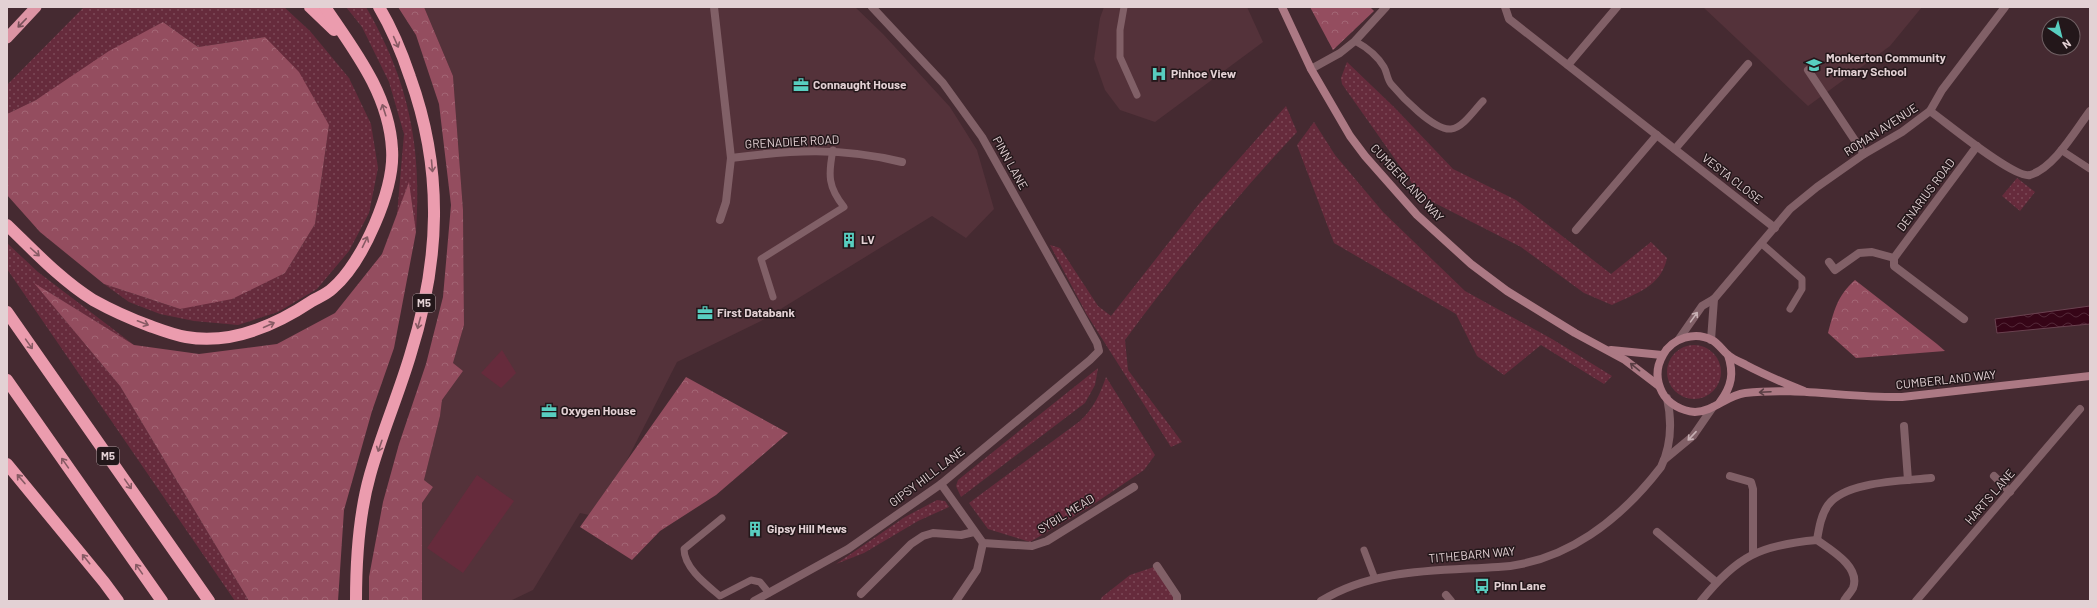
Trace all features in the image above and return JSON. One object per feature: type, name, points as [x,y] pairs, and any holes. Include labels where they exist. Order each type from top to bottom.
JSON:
[{"type":"highway","points":[[7,38],[36,7]]},
{"type":"highway","points":[[310,7],[350,44]]},
{"type":"highway","points":[[7,225],[67,280],[93,300],[132,319],[186,337],[218,337],[262,328],[286,318],[333,288],[357,258],[381,208],[389,184],[392,148],[384,111],[372,77],[325,7]]},
{"type":"highway","name":"M5","points":[[356,601],[360,530],[370,476],[411,354],[428,290],[434,248],[435,210],[430,149],[420,105],[403,58],[379,7]]},
{"type":"highway","name":"M5","points":[[7,312],[209,601]]},
{"type":"highway","points":[[7,380],[162,601]]},
{"type":"highway","points":[[7,464],[118,601]]},
{"type":"main road","name":"CUMBERLAND WAY","points":[[1282,7],[1311,69],[1358,146],[1417,215],[1471,264],[1507,290],[1575,333],[1609,350],[1659,386],[1667,398],[1678,407],[1687,411],[1696,412],[1713,407],[1720,402],[1743,393],[1804,391],[1872,398],[1902,397],[2090,376]]},
{"type":"main road","points":[[1659,386],[1657,375],[1662,355],[1668,347],[1679,339],[1695,336],[1711,340]]},
{"type":"main road","name":"CUMBERLAND WAY","points":[[1711,340],[1728,355],[1804,391]]},
{"type":"main road","name":"CUMBERLAND WAY","points":[[1609,350],[1662,355]]},
{"type":"main road","name":"CUMBERLAND WAY","points":[[1720,402],[1728,392],[1732,379],[1732,367],[1728,355]]},
{"type":"street","name":"GRENADIER ROAD","points":[[714,7],[731,158],[726,202],[720,220]]},
{"type":"street","name":"PINN LANE","points":[[872,7],[943,83],[982,137],[1097,342],[1099,351]]},
{"type":"street","points":[[1311,69],[1340,53],[1354,41],[1386,7]]},
{"type":"street","name":"VESTA CLOSE","points":[[1505,7],[1509,19],[1775,228]]},
{"type":"street","points":[[1568,65],[1617,7]]},
{"type":"street","points":[[1930,111],[1942,90],[2005,7]]},
{"type":"street","points":[[1675,149],[1748,64]]},
{"type":"street","points":[[1808,70],[1864,154]]},
{"type":"street","name":"ROMAN AVENUE","points":[[1679,339],[1702,306],[1714,299],[1790,209],[1817,187],[1864,154],[1902,132],[1930,111],[2016,173],[2024,176],[2044,167],[2061,150],[2090,111]]},
{"type":"street","points":[[1576,230],[1657,135]]},
{"type":"street","name":"DENARIUS ROAD","points":[[1894,258],[1977,146]]},
{"type":"street","name":"GRENADIER ROAD","points":[[731,158],[773,153],[833,150],[873,154],[902,162]]},
{"type":"street","points":[[1829,262],[1834,270],[1859,253],[1872,252],[1894,258],[1894,266],[1964,319]]},
{"type":"street","points":[[1711,340],[1714,299]]},
{"type":"street","name":"GIPSY HILL LANE","points":[[754,601],[848,548],[941,484],[1099,351]]},
{"type":"street","name":"TITHEBARN WAY","points":[[1664,460],[1670,428],[1670,412],[1667,398]]},
{"type":"street","name":"TITHEBARN WAY","points":[[1321,601],[1340,591],[1375,579],[1417,571],[1466,567],[1499,567],[1530,561],[1566,548],[1594,532],[1626,508],[1648,483],[1664,460],[1692,436],[1713,407]]},
{"type":"street","name":"HARTS LANE","points":[[1916,601],[2080,409]]},
{"type":"street","points":[[1904,426],[1908,480]]},
{"type":"street","points":[[1730,476],[1751,482],[1753,489],[1753,553]]},
{"type":"street","points":[[1994,476],[2010,492]]},
{"type":"street","points":[[1817,540],[1824,513],[1838,495],[1868,486],[1931,478]]},
{"type":"street","points":[[941,484],[983,543],[977,570],[956,601]]},
{"type":"street","name":"SYBIL MEAD","points":[[983,543],[1032,546],[1047,541],[1134,487]]},
{"type":"street","points":[[860,594],[911,544],[923,536],[933,533],[961,535],[974,532]]},
{"type":"street","points":[[1657,532],[1716,582]]},
{"type":"street","points":[[1701,601],[1716,582],[1753,553],[1784,544],[1817,540],[1839,557],[1853,572],[1855,578],[1853,588],[1844,601]]},
{"type":"street","points":[[1157,566],[1179,599]]},
{"type":"lane","points":[[1124,7],[1120,30],[1120,57],[1138,94]]},
{"type":"lane","points":[[1354,41],[1367,47],[1384,67],[1390,83],[1422,115],[1441,127],[1452,129],[1462,123],[1483,101]]},
{"type":"lane","points":[[774,297],[761,259],[844,207],[832,189],[829,170],[833,150]]},
{"type":"lane","points":[[2061,150],[2090,168]]},
{"type":"lane","points":[[1762,244],[1802,279],[1802,289],[1790,309]]},
{"type":"lane","points":[[722,518],[684,550],[684,556],[687,563],[720,596],[751,580],[760,582],[769,593]]},
{"type":"lane","points":[[1364,550],[1375,579]]},
{"type":"shaded area","points":[[84,7],[284,7],[310,31],[349,78],[371,124],[378,168],[369,213],[349,251],[317,289],[278,312],[238,325],[194,321],[160,314],[129,302],[104,284],[180,309],[285,273],[315,224],[329,125],[265,37],[198,47],[163,22],[36,100],[7,114],[7,85]]},
{"type":"shaded area","points":[[346,7],[366,7],[381,34],[393,61],[402,88],[409,115],[417,171],[416,232],[409,183],[397,215],[404,134],[389,82],[362,27]]},
{"type":"shaded area","points":[[424,7],[855,7],[883,34],[950,107],[977,150],[994,209],[966,238],[932,216],[761,321],[677,362],[598,517],[580,513],[533,590],[510,601],[422,601],[422,503],[433,487],[424,480],[440,416],[442,400],[463,371],[453,363],[464,325],[463,210],[453,76]]},
{"type":"shaded area","name":"Pinhoe View","points":[[1104,7],[1247,7],[1263,42],[1155,122],[1120,110],[1105,90],[1094,59],[1100,18]]},
{"type":"shaded area","name":"Monkerton Community Primary School","points":[[1703,7],[1922,7],[1890,46],[1808,106]]},
{"type":"shaded area","points":[[1347,62],[1395,108],[1453,169],[1516,200],[1611,274],[1651,242],[1667,258],[1664,268],[1659,276],[1638,293],[1612,305],[1584,293],[1521,247],[1421,196],[1342,84],[1341,78]]},
{"type":"shaded area","points":[[1286,106],[1297,132],[1251,182],[1208,234],[1125,340],[1128,370],[1182,442],[1171,447],[1087,315],[1050,245],[1060,248],[1098,306],[1111,316],[1199,204]]},
{"type":"shaded area","points":[[1314,122],[1335,155],[1383,212],[1465,291],[1552,339],[1612,376],[1604,384],[1541,345],[1504,375],[1477,356],[1456,314],[1334,243],[1297,145]]},
{"type":"shaded area","points":[[2017,178],[2035,192],[2020,211],[2002,196]]},
{"type":"shaded area","points":[[7,243],[38,272],[134,345],[35,284],[120,386],[249,601],[235,601],[7,269]]},
{"type":"shaded area","points":[[1694,345],[1704,347],[1713,353],[1719,362],[1721,372],[1719,382],[1713,391],[1704,397],[1694,399],[1684,397],[1675,391],[1669,382],[1667,372],[1669,362],[1675,353],[1684,347]]},
{"type":"shaded area","points":[[502,350],[516,373],[501,388],[481,373]]},
{"type":"shaded area","points":[[1098,368],[1095,385],[1085,403],[961,497],[956,486],[958,480]]},
{"type":"shaded area","points":[[1106,377],[1155,455],[1144,470],[1088,508],[1030,542],[988,529],[969,503],[1080,421],[1096,400]]},
{"type":"shaded area","points":[[477,475],[514,501],[463,573],[427,548]]},
{"type":"shaded area","points":[[937,500],[945,501],[949,507],[918,521],[864,553],[836,564],[905,517]]},
{"type":"shaded area","points":[[1157,566],[1177,601],[1100,601],[1102,597],[1130,575]]},
{"type":"green space","points":[[398,7],[424,7],[453,76],[463,210],[464,325],[453,363],[463,371],[442,400],[440,416],[424,480],[433,487],[422,503],[422,601],[369,601],[369,577],[383,502],[399,444],[426,364],[443,297],[451,205],[439,104],[416,35]]},
{"type":"green space","points":[[1310,7],[1370,7],[1374,11],[1333,50]]},
{"type":"green space","points":[[163,22],[198,47],[265,37],[299,72],[329,125],[315,224],[285,273],[232,299],[180,309],[104,284],[40,232],[7,195],[7,114],[36,100],[109,51]]},
{"type":"green space","points":[[409,182],[416,232],[394,348],[372,411],[344,510],[338,601],[249,601],[120,386],[34,283],[134,345],[199,354],[277,344],[335,313],[382,254]]},
{"type":"green space","points":[[1855,280],[1945,351],[1856,358],[1828,333],[1834,311],[1840,298]]},
{"type":"green space","points":[[686,377],[788,433],[716,495],[660,531],[632,560],[580,527]]},
{"type":"water","points":[[2090,306],[2090,324],[1997,333],[1995,319]]},
{"type":"place","name":"Monkerton Community Primary School","points":[[1814,65]]},
{"type":"place","name":"Pinhoe View","points":[[1159,74]]},
{"type":"place","name":"Connaught House","points":[[801,85]]},
{"type":"place","name":"LV","points":[[849,240]]},
{"type":"place","name":"First Databank","points":[[705,313]]},
{"type":"place","name":"Oxygen House","points":[[549,411]]},
{"type":"place","name":"Gipsy Hill Mews","points":[[755,529]]},
{"type":"place","name":"Pinn Lane","points":[[1482,586]]}]
